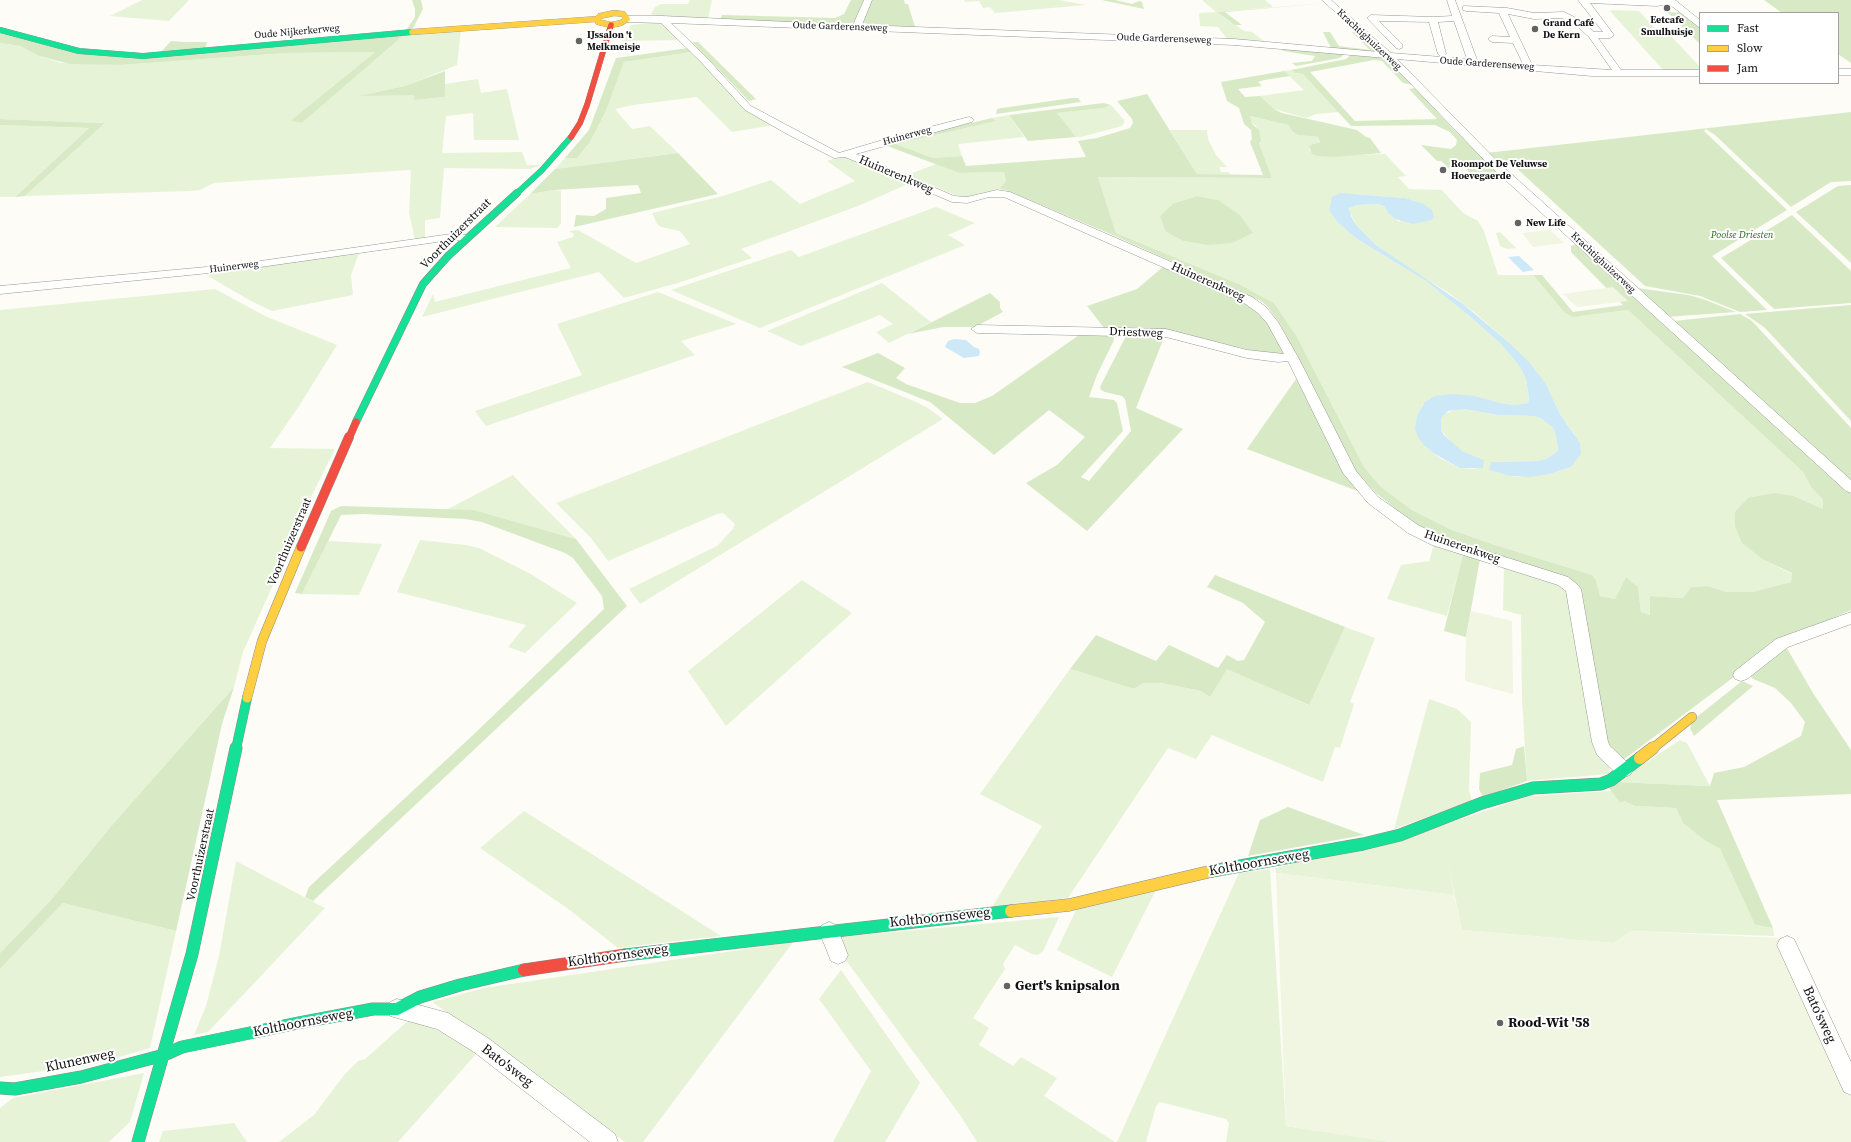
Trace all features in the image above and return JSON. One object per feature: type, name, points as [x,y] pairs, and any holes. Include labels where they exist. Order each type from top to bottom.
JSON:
[{"type":"street","points":[[857,27],[868,0]]},
{"type":"street","name":"Krachtighuizerweg","points":[[1326,0],[1389,56],[1493,163],[1851,488]]},
{"type":"street","points":[[1451,0],[1473,63]]},
{"type":"street","points":[[1583,0],[1657,3],[1670,1],[1684,10],[1699,24]]},
{"type":"street","points":[[1583,0],[1610,36],[1592,35]]},
{"type":"street","points":[[1466,8],[1502,11],[1534,16],[1564,15],[1579,23],[1592,35],[1619,74]]},
{"type":"street","points":[[615,10],[623,14],[627,19],[622,23],[611,25],[602,24],[598,19],[602,15],[615,10]]},
{"type":"street","points":[[1502,11],[1529,68]]},
{"type":"street","points":[[1399,46],[1371,18],[1433,20],[1458,18]]},
{"type":"street","name":"Oude Nijkerkerweg","points":[[0,30],[79,51],[109,54],[156,55],[485,26],[598,19]]},
{"type":"street","name":"Oude Garderenseweg","points":[[627,19],[662,19],[1234,42],[1529,68],[1619,74],[1699,73]]},
{"type":"street","name":"Huinerenkweg","points":[[662,19],[703,59],[748,108],[790,132],[838,156],[846,154],[952,199],[967,200],[988,194],[1006,194],[1248,300],[1262,310],[1272,322],[1292,357],[1350,473],[1373,500],[1413,529],[1437,541],[1563,581],[1573,589],[1600,742],[1603,750],[1624,770]]},
{"type":"street","points":[[1433,20],[1442,54]]},
{"type":"street","name":"Voorthuizerstraat","points":[[138,1142],[192,954],[248,693],[262,641],[353,428],[423,284],[472,235],[547,165],[567,143],[580,124],[611,25]]},
{"type":"street","points":[[1492,39],[1516,40]]},
{"type":"street","points":[[1839,72],[1851,72]]},
{"type":"street","name":"Huinerweg","points":[[846,154],[910,135],[969,120]]},
{"type":"street","name":"Huinerweg","points":[[0,290],[219,269],[472,235]]},
{"type":"street","name":"Driestweg","points":[[977,329],[1166,333],[1248,354],[1278,358],[1292,357]]},
{"type":"street","points":[[1741,675],[1782,643],[1851,618]]},
{"type":"street","name":"Kolthoornseweg","points":[[164,1055],[182,1047],[290,1025],[373,1009],[397,1009],[420,997],[460,985],[520,971],[608,957],[1069,905],[1181,877],[1386,838],[1432,823],[1506,794],[1533,788],[1601,784],[1611,780],[1692,717]]},
{"type":"street","points":[[829,931],[838,955]]},
{"type":"street","name":"Bato'sweg","points":[[1787,945],[1851,1085]]},
{"type":"street","name":"Bato'sweg","points":[[397,1009],[441,1020],[481,1045],[607,1142]]},
{"type":"street","name":"Klunenweg","points":[[0,1088],[15,1089],[82,1077],[164,1055]]},
{"type":"green space","points":[[142,0],[189,0],[169,21],[110,16]]},
{"type":"green space","points":[[412,0],[421,0],[423,9],[412,30],[407,29],[415,17],[415,9]]},
{"type":"green space","points":[[690,0],[712,0],[708,19],[662,18],[651,14],[655,7],[661,4],[688,4]]},
{"type":"green space","points":[[851,0],[864,0],[854,22],[847,24],[720,20],[722,15],[835,18],[844,14]]},
{"type":"green space","points":[[871,0],[904,0],[905,4],[908,4],[915,27],[871,25],[862,22]]},
{"type":"green space","points":[[964,0],[1059,0],[1086,5],[995,13],[990,7],[983,8],[979,1],[965,2]]},
{"type":"green space","points":[[1102,0],[1115,0],[1132,4],[1139,1],[1142,2],[1144,9]]},
{"type":"green space","points":[[1202,0],[1265,0],[1273,7],[1217,12],[1244,31],[1252,32],[1264,41],[1227,39],[1218,27],[1200,26],[1199,13],[1216,12]]},
{"type":"green space","points":[[1764,0],[1851,0],[1851,63],[1839,55],[1839,12],[1781,12]]},
{"type":"green space","points":[[1326,3],[1225,12],[1242,25],[1235,25],[1217,12]]},
{"type":"green space","points":[[1610,11],[1639,11],[1662,36],[1671,36],[1699,66],[1699,70],[1664,71]]},
{"type":"green space","points":[[1667,12],[1685,13],[1699,26],[1699,43]]},
{"type":"green space","points":[[657,22],[661,23],[679,40],[622,41],[631,25]]},
{"type":"green space","points":[[461,30],[457,65],[405,86],[364,95],[414,95],[414,100],[445,97],[445,84],[478,79],[481,93],[507,89],[519,140],[474,140],[473,113],[446,116],[442,153],[522,152],[527,165],[542,165],[530,169],[444,168],[440,218],[425,220],[425,238],[415,240],[409,213],[411,171],[409,170],[214,183],[200,190],[190,191],[25,196],[105,123],[0,119],[0,43],[20,46],[39,56],[61,63],[121,65],[286,53],[375,52],[290,121],[302,123],[404,35]]},
{"type":"green space","points":[[0,32],[107,56],[404,35],[302,123],[290,121],[375,52],[286,53],[121,65],[70,64],[39,56],[20,46],[0,43]]},
{"type":"green space","points":[[1323,32],[1330,32],[1339,46],[1370,50],[1352,32],[1357,32],[1380,53],[1331,48]]},
{"type":"green space","points":[[171,41],[207,42],[205,49],[160,53]]},
{"type":"green space","points":[[692,42],[698,42],[756,99],[749,101]]},
{"type":"green space","points":[[1282,46],[1346,53],[1340,58],[1296,66],[1292,63],[1312,61],[1315,56],[1283,51]]},
{"type":"green space","points":[[688,48],[692,52],[624,62],[606,111],[590,142],[577,158],[565,158],[589,130],[616,58]]},
{"type":"green space","points":[[692,52],[736,97],[774,125],[732,132],[697,97],[633,105],[615,109],[632,129],[650,126],[678,153],[555,169],[565,158],[577,158],[590,142],[606,111],[624,62]]},
{"type":"green space","points":[[1353,53],[1385,57],[1412,85],[1403,83],[1382,61],[1374,60],[1310,72],[1355,121],[1437,119],[1409,89],[1415,88],[1454,130],[1499,172],[1494,176],[1475,178],[1465,168],[1450,169],[1441,161],[1437,161],[1421,145],[1451,149],[1456,145],[1457,140],[1450,132],[1435,125],[1351,126],[1303,74],[1295,73],[1291,70],[1346,59]]},
{"type":"green space","points":[[1291,70],[1295,73],[1303,74],[1339,112],[1316,114],[1306,118],[1274,109],[1260,96],[1304,90],[1284,71]]},
{"type":"green space","points":[[445,71],[445,97],[414,100],[414,95],[358,96],[405,86]]},
{"type":"green space","points":[[1284,71],[1290,76],[1258,82],[1262,86],[1238,89],[1245,97],[1260,96],[1274,109],[1282,113],[1357,130],[1366,137],[1370,138],[1381,153],[1335,157],[1317,156],[1312,154],[1309,147],[1310,145],[1320,142],[1318,137],[1298,135],[1293,132],[1288,125],[1250,116],[1252,124],[1259,130],[1261,141],[1259,143],[1272,178],[1098,177],[1116,233],[1239,284],[1274,303],[1296,335],[1364,467],[1380,486],[1412,510],[1452,530],[1592,575],[1596,580],[1600,596],[1615,599],[1626,577],[1638,587],[1641,612],[1650,615],[1650,596],[1683,598],[1691,587],[1707,586],[1727,592],[1752,592],[1791,582],[1792,573],[1764,560],[1742,543],[1735,526],[1735,512],[1748,498],[1774,493],[1794,496],[1823,509],[1823,500],[1811,487],[1803,472],[1628,310],[1573,317],[1564,312],[1533,275],[1542,275],[1573,312],[1623,305],[1571,252],[1571,246],[1576,244],[1851,494],[1851,610],[1782,641],[1623,760],[1608,744],[1602,718],[1582,593],[1577,585],[1433,535],[1415,525],[1376,493],[1357,473],[1280,324],[1267,306],[1261,301],[1108,233],[1006,190],[999,189],[1006,181],[1004,172],[959,173],[882,144],[992,118],[996,121],[896,144],[933,158],[962,156],[966,166],[1086,157],[1078,141],[1097,138],[1130,128],[1133,123],[1132,119],[1117,101],[1147,94],[1197,174],[1263,175],[1250,142],[1252,139],[1251,130],[1244,124],[1239,108],[1227,101],[1221,82]]},
{"type":"green space","points":[[1078,98],[1081,102],[996,114],[997,109]]},
{"type":"green space","points":[[1103,103],[1111,105],[1104,108],[1057,113],[1076,137],[1028,141],[1009,115]]},
{"type":"green space","points":[[1111,105],[1124,120],[1122,126],[1081,137],[1076,137],[1056,113],[1104,108]]},
{"type":"green space","name":"Poolse Driesten","points":[[1851,112],[1851,181],[1831,182],[1791,207],[1715,135],[1706,129],[1704,131],[1787,210],[1712,256],[1767,310],[1740,312],[1700,296],[1645,286],[1513,165],[1497,162],[1486,153]]},
{"type":"green space","points":[[1009,115],[1024,137],[958,144],[962,156],[933,158],[896,144],[995,121],[992,118]]},
{"type":"green space","points":[[1249,116],[1288,125],[1293,132],[1298,135],[1318,137],[1320,142],[1310,145],[1309,150],[1317,156],[1385,154],[1406,176],[1398,177],[1409,189],[1442,190],[1463,213],[1478,221],[1484,231],[1498,275],[1533,275],[1564,312],[1582,316],[1628,310],[1803,472],[1811,487],[1823,500],[1823,509],[1794,496],[1764,560],[1792,574],[1791,582],[1752,592],[1727,592],[1707,586],[1691,587],[1683,598],[1650,596],[1650,615],[1641,612],[1638,587],[1626,577],[1615,599],[1600,596],[1596,580],[1592,575],[1452,530],[1412,510],[1380,486],[1364,467],[1296,335],[1274,303],[1239,284],[1116,233],[1098,177],[1272,178],[1259,143],[1256,125],[1252,124]],"holes":[[[1354,194],[1405,198],[1422,203],[1399,222],[1388,213],[1384,206],[1378,204],[1351,206],[1349,210],[1356,225],[1376,245],[1413,271],[1449,293],[1475,313],[1507,341],[1546,384],[1560,414],[1575,435],[1571,467],[1550,474],[1518,477],[1511,476],[1491,462],[1537,461],[1546,459],[1557,452],[1557,441],[1554,429],[1542,419],[1534,416],[1498,415],[1464,409],[1458,409],[1446,413],[1441,418],[1441,430],[1453,444],[1462,451],[1484,460],[1475,469],[1460,468],[1440,458],[1419,439],[1422,406],[1429,399],[1476,396],[1500,403],[1514,405],[1528,403],[1529,398],[1526,379],[1520,367],[1502,345],[1467,314],[1426,281],[1357,239],[1338,223],[1329,210],[1331,201]],[[1197,196],[1218,200],[1207,245],[1183,241],[1166,232],[1174,203]]]},
{"type":"green space","points":[[0,119],[105,123],[25,196],[15,197],[89,128],[0,125]]},
{"type":"green space","points":[[0,125],[89,128],[15,197],[0,197]]},
{"type":"green space","points":[[1170,130],[1207,130],[1208,139],[1216,155],[1227,167],[1219,167],[1221,172],[1229,172],[1230,175],[1197,174]]},
{"type":"green space","points":[[678,153],[718,194],[574,227],[576,215],[594,216],[606,209],[606,198],[641,193],[638,185],[554,190],[530,194],[555,169]]},
{"type":"green space","points":[[845,155],[910,183],[858,206],[741,249],[752,258],[678,283],[624,298],[599,272],[422,317],[433,294],[435,302],[571,268],[557,242],[573,237],[574,234],[569,231],[578,230],[636,263],[690,244],[680,231],[661,227],[657,224],[652,213],[723,196],[771,180],[800,204],[855,181],[827,161]]},
{"type":"green space","points":[[936,164],[959,173],[1004,172],[1006,181],[999,189],[966,197],[955,195],[907,175]]},
{"type":"green space","points":[[1851,185],[1851,263],[1796,212],[1838,186]]},
{"type":"green space","points":[[554,190],[561,191],[561,224],[557,228],[495,227],[530,194]]},
{"type":"green space","points":[[1197,196],[1218,200],[1240,215],[1253,233],[1232,243],[1207,245],[1183,241],[1166,232],[1160,216],[1174,203]]},
{"type":"green space","points":[[936,207],[975,223],[948,235],[965,245],[760,328],[671,290],[791,250],[799,257]]},
{"type":"green space","points":[[1792,215],[1851,271],[1851,303],[1774,309],[1721,258]]},
{"type":"green space","points":[[1550,230],[1564,243],[1533,247],[1522,233]]},
{"type":"green space","points":[[1500,232],[1516,248],[1507,249],[1500,246],[1496,233]]},
{"type":"green space","points":[[359,253],[351,275],[353,295],[272,311],[251,301],[208,276],[211,273]]},
{"type":"green space","points":[[1165,265],[1254,304],[1273,332],[1284,355],[1271,355],[1169,331],[1105,329],[1087,306],[1137,289]]},
{"type":"green space","points":[[882,283],[931,322],[889,343],[876,332],[893,324],[880,315],[801,346],[767,331]]},
{"type":"green space","points":[[1613,287],[1628,301],[1577,307],[1563,294]]},
{"type":"green space","points":[[1637,288],[1688,295],[1703,299],[1736,312],[1666,317]]},
{"type":"green space","points":[[215,289],[267,317],[337,345],[299,406],[270,448],[335,449],[294,531],[281,567],[243,652],[234,687],[112,825],[51,900],[0,953],[0,310]]},
{"type":"green space","points":[[658,292],[736,324],[681,341],[695,355],[486,426],[475,411],[582,375],[557,324]]},
{"type":"green space","points":[[990,293],[1000,302],[1000,308],[1003,312],[975,327],[943,327],[908,334]]},
{"type":"green space","points":[[1851,305],[1851,421],[1765,328],[1745,314]]},
{"type":"green space","points":[[1740,314],[1752,321],[1851,428],[1851,483],[1674,321]]},
{"type":"green space","points":[[1082,333],[1110,334],[1114,337],[1089,397],[1114,400],[1117,403],[1123,431],[1081,477],[1089,481],[1131,431],[1125,399],[1122,396],[1105,392],[1101,390],[1100,387],[1127,334],[1165,335],[1136,408],[1183,429],[1087,531],[1026,483],[1057,465],[1085,437],[1049,410],[994,455],[930,402],[842,367],[878,353],[905,368],[896,378],[906,384],[960,403],[975,403],[992,396]]},
{"type":"green space","points":[[1296,379],[1315,415],[1360,492],[1247,449]]},
{"type":"green space","points":[[868,382],[916,402],[928,408],[943,419],[640,604],[629,589],[717,546],[733,529],[735,524],[723,513],[717,514],[608,561],[591,538],[556,503]]},
{"type":"green space","points":[[513,475],[576,539],[474,510],[446,510]]},
{"type":"green space","points":[[341,506],[474,510],[576,539],[627,606],[313,901],[305,897],[309,887],[473,735],[604,609],[602,596],[573,558],[565,553],[482,522],[465,519],[364,514],[341,515],[302,594],[295,593],[331,511]]},
{"type":"green space","points":[[420,540],[479,548],[529,573],[577,603],[525,653],[508,647],[526,625],[397,592]]},
{"type":"green space","points":[[328,541],[382,544],[359,595],[302,594]]},
{"type":"green space","points":[[1434,544],[1463,554],[1447,616],[1387,599],[1401,565],[1429,561]]},
{"type":"green space","points":[[1463,554],[1480,559],[1466,637],[1444,631]]},
{"type":"green space","points":[[1504,567],[1562,586],[1567,590],[1587,714],[1610,766],[1609,774],[1527,781],[1522,699],[1521,615],[1503,610]]},
{"type":"green space","points":[[1215,575],[1345,627],[1309,705],[1227,669],[1210,697],[1201,691],[1161,683],[1143,683],[1134,689],[1070,669],[1096,635],[1156,661],[1169,645],[1218,668],[1227,655],[1238,661],[1244,660],[1265,622],[1243,603],[1207,587]]},
{"type":"green space","points":[[802,580],[852,613],[726,726],[688,671]]},
{"type":"green space","points":[[1471,611],[1512,621],[1513,694],[1465,681],[1466,637]]},
{"type":"green space","points":[[1345,627],[1375,638],[1350,702],[1354,704],[1340,748],[1335,747],[1323,782],[1212,735],[1196,759],[1168,748],[1068,898],[992,907],[1042,826],[980,794],[1070,669],[1134,689],[1143,683],[1161,683],[1201,691],[1210,697],[1227,668],[1308,705]]},
{"type":"green space","points":[[1785,645],[1813,693],[1851,750],[1851,794],[1717,800],[1773,928],[1755,925],[1720,849],[1704,840],[1683,823],[1676,808],[1635,806],[1624,801],[1620,803],[1609,788],[1616,782],[1710,786],[1714,773],[1744,767],[1801,736],[1805,722],[1791,703],[1775,688],[1753,679],[1749,675]]},
{"type":"green space","points":[[1742,681],[1753,686],[1694,736],[1690,728],[1693,720]]},
{"type":"green space","points":[[234,687],[222,724],[176,931],[63,903],[0,969],[0,953],[51,900],[112,825]]},
{"type":"green space","points":[[1429,699],[1457,709],[1471,722],[1469,790],[1472,801],[1394,829]]},
{"type":"green space","points":[[1680,740],[1687,743],[1710,786],[1616,782]]},
{"type":"green space","points":[[1524,746],[1527,781],[1483,797],[1479,789],[1480,773],[1512,765],[1516,749]]},
{"type":"green space","points":[[1611,791],[1620,802],[1624,801],[1635,806],[1676,808],[1683,823],[1704,840],[1720,849],[1755,925],[1773,928],[1774,936],[1631,931],[1614,943],[1462,930],[1448,864],[1454,895],[1276,873],[1275,868],[1440,826],[1530,796]]},
{"type":"green space","points":[[1288,807],[1364,835],[1248,856],[1260,820]]},
{"type":"green space","points":[[524,811],[721,936],[618,948],[567,908],[480,848]]},
{"type":"green space","points":[[236,861],[325,908],[208,1032],[194,1035],[206,1006],[219,956]]},
{"type":"green space","points":[[1270,869],[1286,1126],[1392,1142],[1226,1142],[1229,1123],[1226,1119],[1160,1102],[1156,1106],[1146,1142],[1117,1142],[1239,873]]},
{"type":"green space","points":[[1276,873],[1454,895],[1462,930],[1614,943],[1631,931],[1779,938],[1851,1097],[1851,1142],[1389,1142],[1286,1126]]},
{"type":"green space","points":[[1156,890],[1112,977],[1057,950],[1076,910]]},
{"type":"green space","points":[[63,903],[176,931],[150,1048],[95,1064],[0,1077],[0,969]]},
{"type":"green space","points":[[1059,917],[1043,951],[1038,955],[1032,954],[1015,945],[1003,964],[1005,969],[973,1018],[989,1028],[979,1045],[1013,1066],[1021,1057],[1057,1078],[1044,1096],[1115,1142],[977,1142],[960,1115],[842,955],[838,937]]},
{"type":"green space","points":[[793,942],[643,1142],[625,1142],[486,1038],[432,1002],[484,988]]},
{"type":"green space","points":[[841,970],[920,1083],[885,1142],[833,1142],[871,1071],[819,999]]},
{"type":"green space","points":[[409,1020],[422,1023],[439,1031],[477,1053],[398,1142],[279,1142],[314,1115],[345,1074],[358,1061],[365,1059]]},
{"type":"green space","points":[[144,1073],[130,1122],[109,1142],[0,1142],[0,1108],[13,1098]]},
{"type":"green space","points":[[234,1123],[247,1142],[159,1142],[163,1131]]},
{"type":"water","points":[[1340,193],[1405,198],[1422,203],[1432,210],[1434,218],[1432,220],[1413,224],[1395,219],[1388,213],[1384,206],[1378,204],[1357,205],[1349,208],[1356,225],[1376,245],[1463,304],[1507,341],[1529,362],[1546,384],[1560,414],[1580,443],[1581,454],[1571,467],[1550,474],[1530,477],[1511,476],[1489,470],[1491,462],[1537,461],[1546,459],[1557,452],[1557,441],[1554,429],[1542,419],[1534,416],[1498,415],[1464,409],[1448,411],[1441,418],[1441,430],[1444,435],[1462,451],[1484,460],[1483,468],[1460,468],[1433,453],[1424,445],[1419,439],[1415,429],[1417,416],[1425,402],[1435,396],[1451,394],[1476,396],[1500,403],[1514,405],[1528,403],[1529,398],[1526,379],[1520,367],[1502,345],[1467,314],[1426,281],[1357,239],[1338,223],[1329,210],[1332,197]]},
{"type":"water","points":[[1519,256],[1534,270],[1523,272],[1508,257]]},
{"type":"water","points":[[954,339],[966,340],[974,347],[979,349],[979,356],[964,358],[945,347],[948,341]]},
{"type":"traffic: fast","points":[[0,30],[79,51],[143,56],[412,32]]},
{"type":"traffic: fast","points":[[356,422],[423,284],[448,256],[542,170],[571,137]]},
{"type":"traffic: fast","points":[[138,1142],[192,954],[247,698]]},
{"type":"traffic: fast","points":[[1212,871],[1363,844],[1400,835],[1482,803],[1533,788],[1601,784],[1611,780],[1640,758]]},
{"type":"traffic: fast","points":[[625,955],[675,948],[1011,911]]},
{"type":"traffic: fast","points":[[0,1088],[15,1089],[81,1077],[164,1055],[182,1047],[298,1023],[373,1009],[397,1009],[420,997],[460,985],[524,970]]},
{"type":"traffic: slow","points":[[614,13],[623,14],[627,19],[621,23],[611,25],[598,22],[597,19],[600,16],[614,13]]},
{"type":"traffic: slow","points":[[412,32],[597,19]]},
{"type":"traffic: slow","points":[[247,698],[262,641],[301,547]]},
{"type":"traffic: slow","points":[[1640,758],[1692,717]]},
{"type":"traffic: slow","points":[[1011,911],[1069,905],[1181,877],[1212,871]]},
{"type":"traffic: jam","points":[[571,137],[580,123],[587,105],[611,25]]},
{"type":"traffic: jam","points":[[301,547],[356,422]]},
{"type":"traffic: jam","points":[[524,970],[625,955]]},
{"type":"place","name":"Eetcafe Smulhuisje","points":[[1667,8]]},
{"type":"place","name":"Grand Café De Kern","points":[[1535,29]]},
{"type":"place","name":"IJssalon 't Melkmeisje","points":[[579,41]]},
{"type":"place","name":"Roompot De Veluwse Hoevegaerde","points":[[1443,170]]},
{"type":"place","name":"New Life","points":[[1518,223]]},
{"type":"place","name":"Gert's knipsalon","points":[[1007,986]]},
{"type":"place","name":"Rood-Wit '58","points":[[1500,1023]]}]
